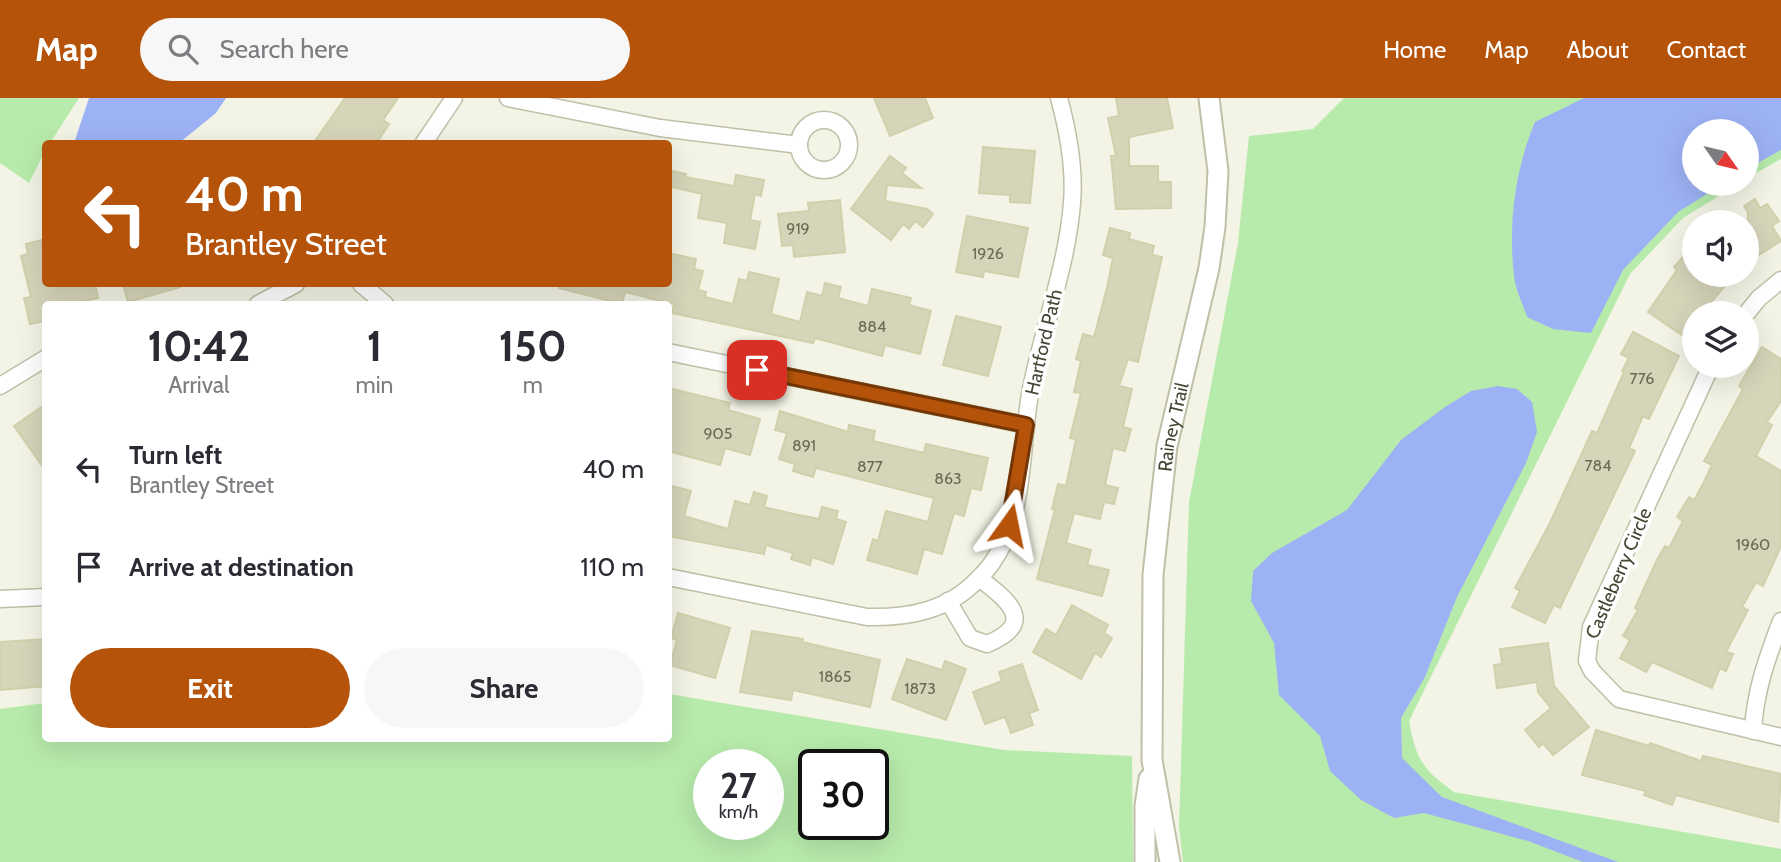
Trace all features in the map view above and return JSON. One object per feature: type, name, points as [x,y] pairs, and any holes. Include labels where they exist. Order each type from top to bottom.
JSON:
[{"type":"street","points":[[426,140],[454,98]]},
{"type":"street","points":[[508,98],[660,128],[799,145]]},
{"type":"street","name":"Hartford Path","points":[[672,578],[867,617],[913,615],[948,601],[979,579],[1005,539],[1013,511],[1026,425],[1072,201],[1068,137],[1059,98]]},
{"type":"street","name":"Rainey Trail","points":[[1145,862],[1145,806],[1152,760],[1151,620],[1160,501],[1167,446],[1209,268],[1215,228],[1218,171],[1209,98]]},
{"type":"street","points":[[1757,301],[1781,280]]},
{"type":"street","points":[[264,301],[290,287]]},
{"type":"street","points":[[365,287],[381,301]]},
{"type":"street","points":[[672,353],[1026,425]]},
{"type":"street","points":[[0,386],[42,360]]},
{"type":"street","name":"Castleberry Circle","points":[[1705,378],[1591,626],[1587,661],[1592,671],[1619,699],[1781,737]]},
{"type":"street","points":[[948,601],[970,638],[987,644],[1003,638],[1012,625],[1014,612],[1009,601],[979,579]]},
{"type":"street","points":[[0,599],[42,597]]},
{"type":"street","points":[[1753,731],[1754,703],[1760,678],[1781,621]]},
{"type":"street","name":"Rainey Trail","points":[[1152,760],[1170,862]]},
{"type":"green space","points":[[0,98],[79,98],[52,140],[42,140],[42,157],[29,183],[0,163]]},
{"type":"green space","points":[[1344,98],[1781,98],[1781,159],[1759,171],[1759,119],[1682,119],[1682,196],[1719,196],[1696,210],[1682,210],[1682,219],[1630,274],[1409,721],[1414,745],[1422,762],[1434,777],[1454,792],[1781,849],[1781,862],[1183,862],[1179,827],[1189,502],[1238,243],[1249,136],[1313,129]]},
{"type":"green space","points":[[672,695],[1004,750],[1132,756],[1133,862],[0,862],[0,709],[42,703],[42,742],[672,742]]},
{"type":"water","points":[[89,98],[226,98],[216,113],[183,140],[75,140]]},
{"type":"water","points":[[1584,98],[1781,98],[1781,150],[1759,162],[1759,119],[1682,119],[1682,196],[1704,196],[1678,212],[1623,270],[1591,333],[1553,329],[1527,317],[1516,286],[1512,256],[1518,178],[1535,122]]},
{"type":"water","points":[[1498,386],[1517,389],[1532,402],[1537,432],[1526,463],[1457,597],[1425,677],[1401,718],[1402,758],[1442,797],[1618,862],[1583,862],[1528,841],[1424,813],[1394,818],[1361,800],[1330,771],[1320,736],[1279,695],[1274,643],[1251,601],[1253,571],[1272,553],[1347,510],[1401,440],[1471,391]]},
{"type":"building","points":[[345,98],[398,98],[383,120],[389,124],[379,140],[316,140]]},
{"type":"building","points":[[874,98],[925,98],[933,118],[890,136]]},
{"type":"building","points":[[1116,98],[1167,98],[1173,128],[1129,137],[1129,166],[1158,166],[1158,182],[1171,182],[1171,208],[1116,209],[1111,156],[1116,156],[1108,118],[1119,116]]},
{"type":"building","points":[[983,147],[1035,151],[1030,203],[1010,202],[1010,195],[979,193]]},
{"type":"building","points":[[890,156],[906,168],[902,173],[921,188],[887,185],[885,201],[927,209],[933,214],[923,227],[915,221],[909,229],[903,224],[891,240],[851,209]]},
{"type":"building","points":[[672,171],[686,174],[685,177],[734,186],[736,175],[764,180],[761,196],[755,194],[750,220],[760,222],[755,249],[724,243],[727,223],[698,218],[702,194],[672,187]]},
{"type":"building","points":[[1755,199],[1760,208],[1767,204],[1779,221],[1772,226],[1781,241],[1759,255],[1759,210],[1747,210],[1744,206]]},
{"type":"building","points":[[840,200],[845,252],[794,257],[793,245],[782,246],[778,214],[809,211],[808,203]]},
{"type":"building","points":[[967,216],[1028,228],[1018,277],[984,271],[983,277],[956,272]]},
{"type":"building","points":[[1110,228],[1130,233],[1129,239],[1154,246],[1152,255],[1162,257],[1138,362],[1128,359],[1119,386],[1132,389],[1123,427],[1131,429],[1125,451],[1113,448],[1105,485],[1118,488],[1114,504],[1104,502],[1100,519],[1074,513],[1066,543],[1091,550],[1087,565],[1109,570],[1102,596],[1037,579],[1055,509],[1052,509],[1058,484],[1066,486],[1076,439],[1070,438],[1081,393],[1074,392],[1081,361],[1076,359],[1083,334],[1094,337],[1107,288],[1113,258],[1103,255]]},
{"type":"building","points":[[42,240],[42,287],[96,287],[98,298],[84,301],[42,301],[42,322],[30,324],[24,298],[31,297],[21,256],[28,254],[26,244]]},
{"type":"building","points":[[672,254],[696,259],[694,269],[703,271],[698,290],[706,292],[705,297],[733,304],[739,279],[747,281],[749,272],[779,279],[771,314],[800,322],[807,292],[822,296],[825,283],[841,287],[838,298],[868,306],[872,289],[911,298],[909,305],[931,311],[920,354],[885,345],[882,356],[815,338],[813,343],[672,313],[672,301],[625,292],[623,301],[610,301],[559,288],[672,287]]},
{"type":"building","points":[[1682,258],[1682,287],[1724,287],[1712,301],[1682,301],[1682,335],[1648,312],[1677,270],[1674,267]]},
{"type":"building","points":[[124,287],[180,287],[131,301],[128,301]]},
{"type":"building","points":[[956,316],[1001,327],[988,376],[943,365]]},
{"type":"building","points":[[1633,332],[1679,356],[1649,419],[1643,416],[1629,448],[1635,451],[1560,608],[1554,605],[1545,623],[1512,607],[1520,591],[1515,588],[1550,523],[1592,431],[1597,433],[1629,358],[1621,354]]},
{"type":"building","points":[[1762,347],[1781,359],[1781,401],[1767,422],[1772,425],[1756,456],[1781,471],[1781,546],[1763,586],[1756,582],[1742,607],[1748,610],[1726,652],[1733,654],[1726,671],[1720,668],[1712,688],[1652,662],[1646,672],[1620,658],[1630,640],[1623,636],[1638,610],[1635,608],[1657,560],[1665,546],[1669,548],[1683,521],[1677,517],[1689,497],[1694,500],[1712,465],[1704,461],[1743,389],[1739,386],[1744,378],[1759,378],[1759,352]]},
{"type":"building","points":[[672,389],[730,403],[728,410],[760,419],[750,455],[725,448],[720,465],[672,452]]},
{"type":"building","points":[[42,407],[42,465],[14,426]]},
{"type":"building","points":[[780,411],[848,432],[849,425],[875,431],[873,441],[924,453],[926,444],[988,458],[981,490],[971,488],[964,516],[954,513],[942,554],[924,549],[917,574],[867,560],[873,539],[878,541],[886,511],[928,522],[934,498],[816,468],[813,477],[793,471],[795,464],[779,459],[787,433],[775,430]]},
{"type":"building","points":[[672,486],[691,491],[684,516],[728,529],[735,501],[750,505],[754,492],[767,496],[764,507],[819,519],[822,507],[838,511],[836,519],[846,522],[833,564],[812,557],[810,565],[791,559],[793,553],[766,545],[764,554],[672,537]]},
{"type":"building","points":[[1072,605],[1108,625],[1104,633],[1112,638],[1101,657],[1095,653],[1081,679],[1033,652],[1046,629],[1056,635]]},
{"type":"building","points":[[678,613],[730,628],[715,678],[672,666],[677,640],[672,638]]},
{"type":"building","points":[[752,631],[803,639],[802,642],[880,660],[870,707],[793,690],[791,700],[740,692]]},
{"type":"building","points":[[42,639],[42,686],[0,690],[0,642]]},
{"type":"building","points":[[1548,643],[1554,686],[1589,727],[1553,755],[1543,743],[1539,747],[1525,730],[1551,708],[1538,692],[1537,682],[1497,688],[1494,665],[1502,664],[1500,649]]},
{"type":"building","points":[[907,659],[942,670],[945,661],[966,669],[946,720],[892,699]]},
{"type":"building","points":[[1022,664],[1038,710],[1029,713],[1033,725],[1011,733],[1005,717],[985,724],[973,692],[1002,681],[999,672]]},
{"type":"building","points":[[1596,730],[1649,746],[1650,743],[1701,761],[1703,756],[1781,774],[1778,822],[1676,795],[1672,805],[1644,795],[1646,791],[1582,775]]},
{"type":"route","points":[[757,370],[1026,425],[1009,525]]}]
